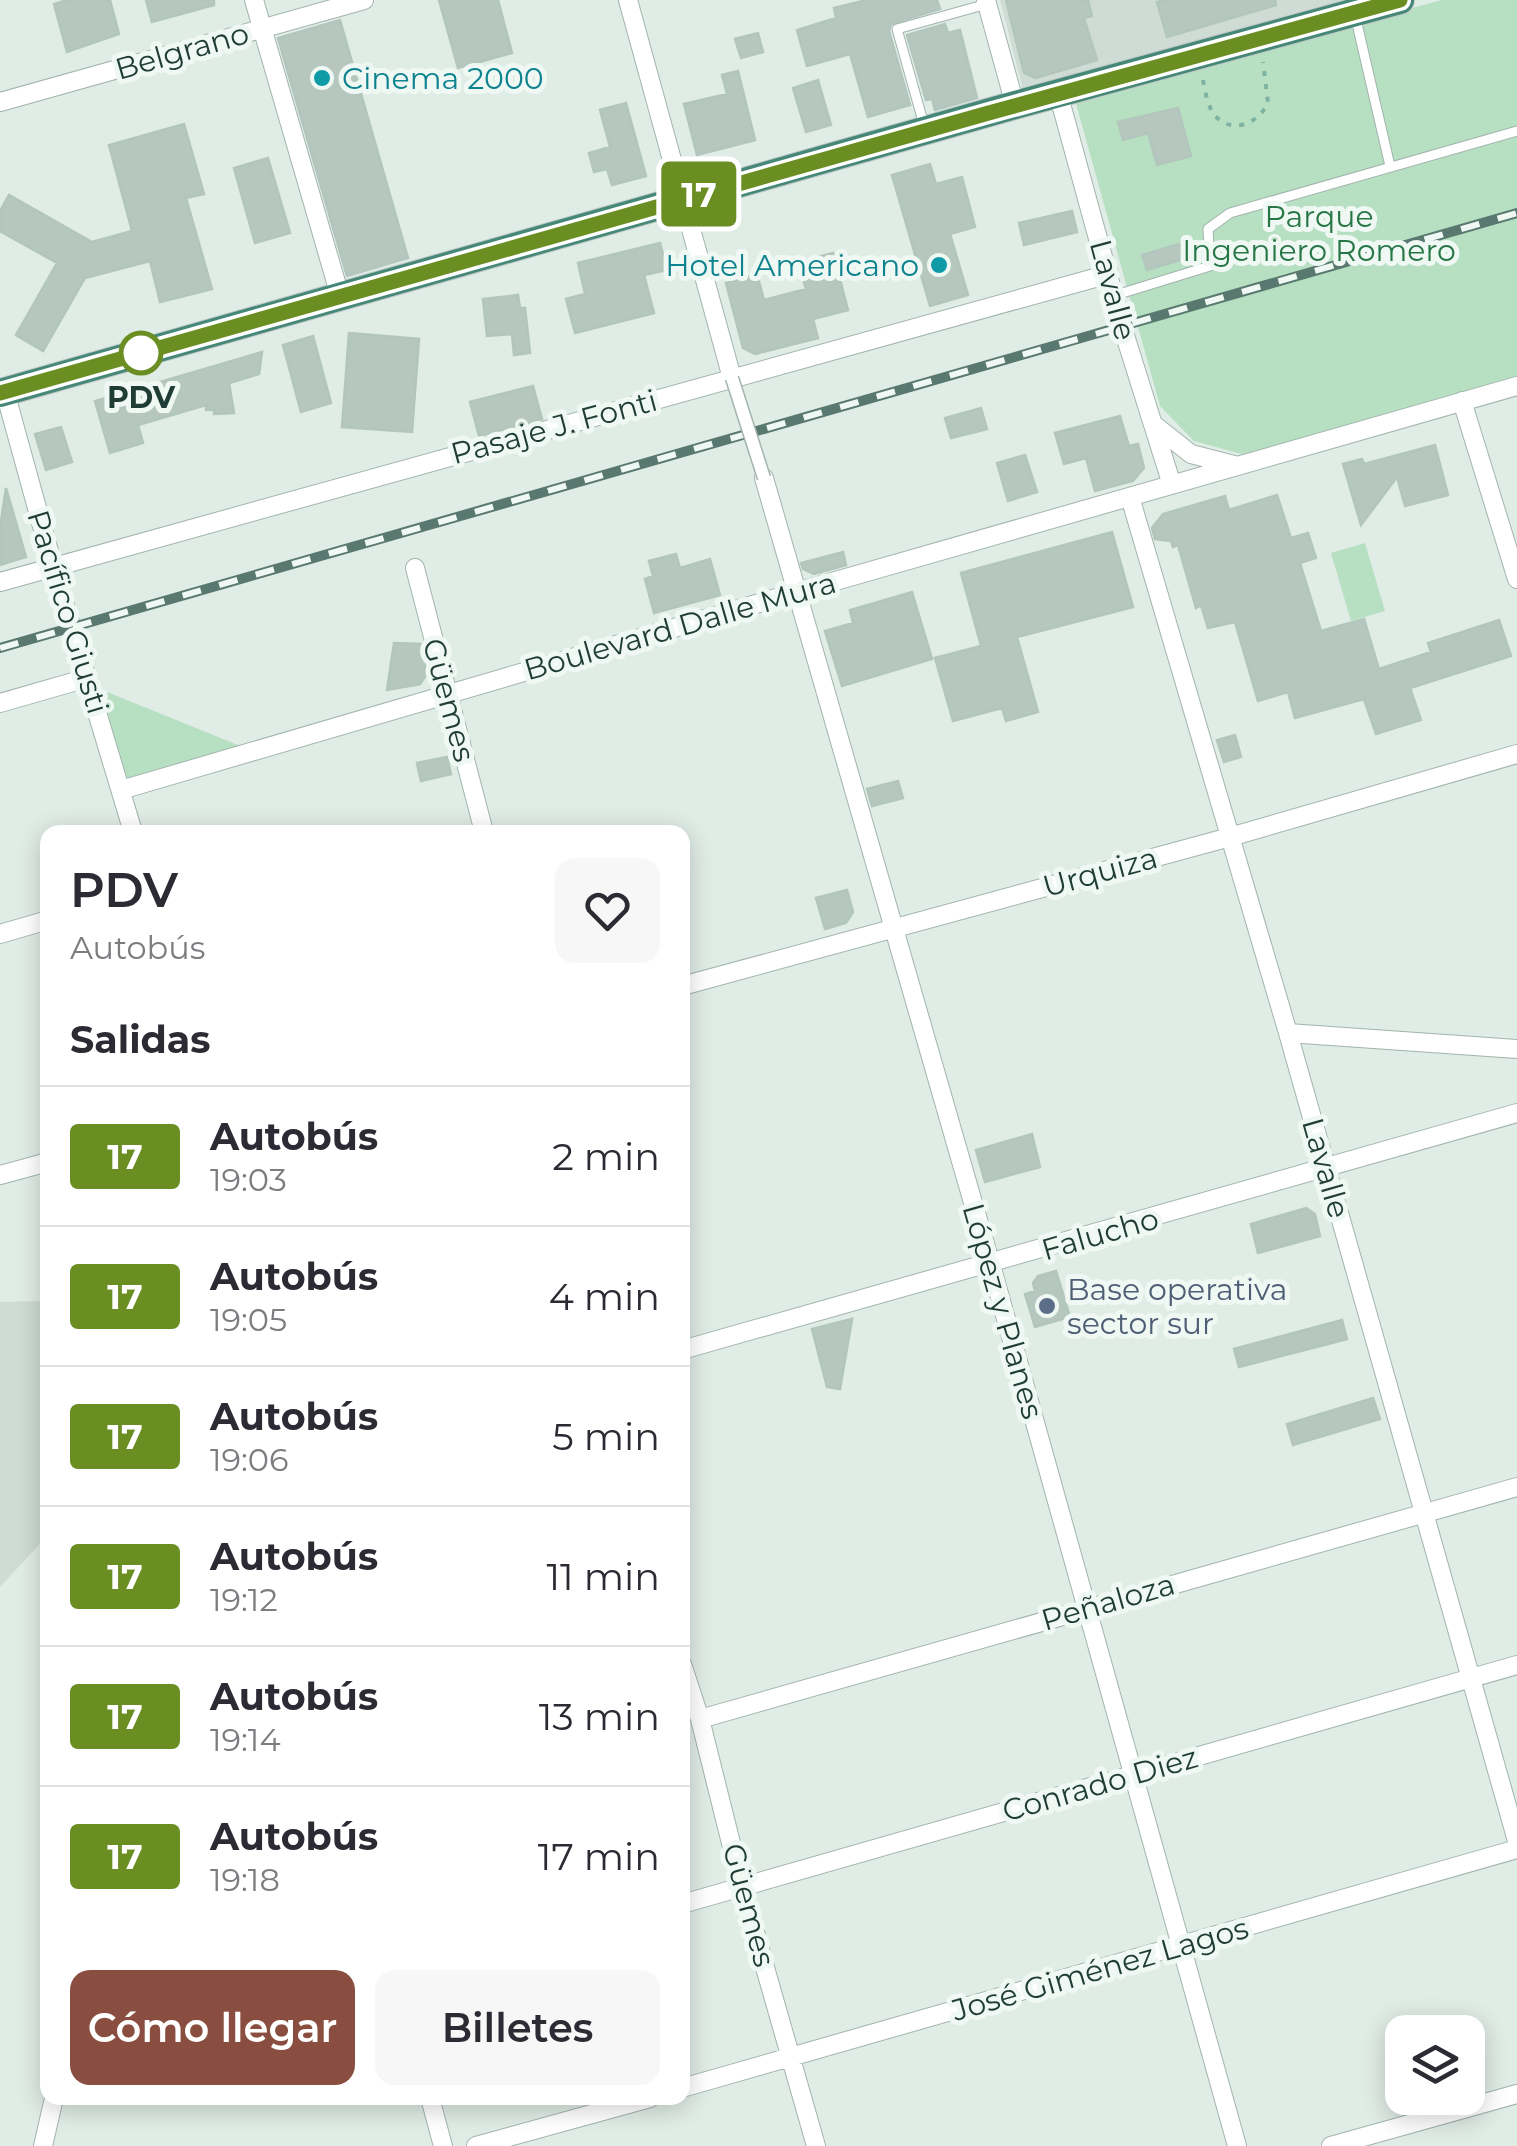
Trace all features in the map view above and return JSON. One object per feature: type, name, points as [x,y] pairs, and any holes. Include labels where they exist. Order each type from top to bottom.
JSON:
[{"type":"highway","points":[[2,392],[1197,56],[1353,6],[1400,0]]},
{"type":"street","points":[[254,0],[340,296]]},
{"type":"street","name":"Belgrano","points":[[0,102],[364,0]]},
{"type":"street","points":[[628,0],[732,378],[764,478]]},
{"type":"street","points":[[986,2],[1015,106]]},
{"type":"street","name":"Lavalle","points":[[1058,94],[1122,326],[1172,485]]},
{"type":"street","name":"Pasaje J. Fonti","points":[[0,582],[1109,274]]},
{"type":"street","name":"Boulevard Dalle Mura","points":[[122,790],[1517,386]]},
{"type":"street","name":"Pacífico Giusti","points":[[2,392],[131,825]]},
{"type":"street","points":[[1462,401],[1517,579]]},
{"type":"street","points":[[1153,424],[1191,454],[1239,466]]},
{"type":"street","name":"López y Planes","points":[[764,478],[991,1265],[1237,2146]]},
{"type":"street","name":"Lavalle","points":[[1130,496],[1426,1513],[1517,1845]]},
{"type":"street","name":"Güemes","points":[[415,568],[482,825]]},
{"type":"street","points":[[0,703],[87,678]]},
{"type":"street","name":"Urquiza","points":[[690,984],[1230,837],[1517,754]]},
{"type":"street","points":[[0,934],[40,922]]},
{"type":"street","points":[[1288,1034],[1517,1049]]},
{"type":"street","name":"Falucho","points":[[690,1348],[1517,1113]]},
{"type":"street","points":[[0,1176],[40,1164]]},
{"type":"street","name":"Peñaloza","points":[[700,1719],[1517,1487]]},
{"type":"street","name":"Conrado Diez","points":[[690,1902],[1517,1666]]},
{"type":"street","name":"Güemes","points":[[690,1688],[816,2146]]},
{"type":"street","name":"José Giménez Lagos","points":[[690,2086],[1517,1845]]},
{"type":"street","points":[[1332,2146],[1517,2094]]},
{"type":"street","points":[[44,2146],[53,2105]]},
{"type":"street","points":[[432,2105],[444,2146]]},
{"type":"street","points":[[476,2146],[625,2105]]},
{"type":"lane","points":[[925,131],[897,29],[986,2]]},
{"type":"lane","points":[[1353,6],[1390,166]]},
{"type":"lane","points":[[1116,295],[1210,266],[1208,229],[1230,213],[1517,132]]},
{"type":"path","points":[[1197,56],[1211,110],[1227,124],[1247,124],[1257,120],[1270,93],[1258,38]]},
{"type":"shaded area","points":[[1000,0],[1360,0],[1023,90]]},
{"type":"shaded area","points":[[40,1301],[40,1544],[0,1587],[0,1302]]},
{"type":"green space","name":"Parque Ingeniero Romero","points":[[1442,0],[1517,0],[1517,376],[1245,455],[1194,441],[1160,406],[1075,100]]},
{"type":"green space","points":[[1365,543],[1385,611],[1351,621],[1331,553]]},
{"type":"green space","points":[[102,690],[238,745],[248,748],[126,783]]},
{"type":"building","points":[[67,0],[110,0],[119,34],[67,52],[54,4]]},
{"type":"building","points":[[146,0],[214,0],[214,5],[152,22]]},
{"type":"building","points":[[439,0],[498,0],[512,53],[458,68]]},
{"type":"building","points":[[867,0],[937,0],[940,9],[891,24],[889,31],[910,105],[868,117],[850,54],[807,66],[797,30],[836,18],[834,8]]},
{"type":"building","points":[[1006,0],[1088,0],[1092,16],[1084,18],[1097,60],[1036,78],[1024,73]]},
{"type":"building","points":[[1275,0],[1276,5],[1167,37],[1157,2]]},
{"type":"building","points":[[340,20],[408,258],[347,276],[278,38]]},
{"type":"building","points":[[945,24],[948,33],[960,30],[977,98],[935,110],[932,99],[926,100],[907,35]]},
{"type":"building","points":[[758,33],[763,52],[741,58],[735,39]]},
{"type":"building","points":[[738,71],[755,140],[697,155],[684,104],[727,94],[722,75]]},
{"type":"building","points":[[818,80],[831,125],[806,132],[793,88]]},
{"type":"building","points":[[626,103],[646,176],[612,185],[607,169],[594,172],[589,153],[610,147],[600,110]]},
{"type":"building","points":[[1178,108],[1191,156],[1157,165],[1148,133],[1123,140],[1118,122]]},
{"type":"building","points":[[184,124],[204,194],[186,198],[212,289],[160,302],[150,261],[85,278],[43,351],[16,335],[57,263],[0,231],[0,211],[9,195],[92,242],[132,231],[109,145]]},
{"type":"building","points":[[268,158],[290,233],[255,243],[234,168]]},
{"type":"building","name":"Hotel Americano","points":[[930,164],[936,184],[962,177],[975,227],[950,234],[968,295],[930,306],[892,175]]},
{"type":"building","points":[[1072,211],[1077,232],[1024,245],[1019,223]]},
{"type":"building","points":[[660,243],[667,270],[644,275],[654,313],[575,333],[566,299],[585,294],[578,263]]},
{"type":"building","points":[[1179,244],[1184,259],[1147,270],[1142,255]]},
{"type":"building","points":[[833,253],[848,310],[813,319],[818,338],[755,354],[743,348],[726,283],[757,274],[764,300],[806,289],[798,262]]},
{"type":"building","points":[[518,295],[520,308],[525,308],[530,353],[514,355],[512,334],[487,336],[483,299]]},
{"type":"building","points":[[349,333],[419,339],[412,432],[342,427]]},
{"type":"building","points":[[313,336],[331,403],[301,412],[283,345]]},
{"type":"building","points":[[262,352],[259,374],[229,383],[234,413],[214,414],[214,410],[206,410],[206,405],[138,425],[143,443],[110,453],[95,401]]},
{"type":"building","points":[[533,386],[542,419],[479,436],[470,402]]},
{"type":"building","points":[[981,408],[987,429],[951,438],[945,418]]},
{"type":"building","points":[[1120,416],[1129,446],[1138,444],[1144,468],[1133,481],[1095,491],[1086,458],[1064,464],[1055,433]]},
{"type":"building","points":[[61,427],[72,462],[46,470],[35,434]]},
{"type":"building","points":[[1435,445],[1448,495],[1405,506],[1397,477],[1361,525],[1343,464],[1362,459],[1364,464]]},
{"type":"building","points":[[1025,455],[1037,492],[1008,501],[997,463]]},
{"type":"building","points":[[6,488],[26,557],[0,565],[0,528]]},
{"type":"building","points":[[1277,495],[1291,538],[1308,533],[1316,558],[1300,563],[1321,631],[1364,619],[1379,669],[1431,652],[1428,643],[1499,620],[1511,656],[1410,688],[1421,720],[1376,734],[1364,699],[1295,718],[1288,692],[1258,701],[1235,622],[1208,628],[1201,605],[1196,608],[1178,545],[1173,547],[1171,541],[1155,539],[1152,528],[1163,514],[1225,496],[1229,510]]},
{"type":"building","points":[[1112,532],[1133,607],[1017,637],[1038,712],[1006,721],[1002,708],[953,721],[935,658],[981,646],[961,573]]},
{"type":"building","points":[[843,552],[846,565],[814,574],[803,569],[801,563]]},
{"type":"building","points":[[676,554],[680,568],[710,559],[720,595],[654,613],[645,579],[653,576],[649,561]]},
{"type":"building","points":[[912,592],[932,659],[842,686],[825,631],[853,623],[850,610]]},
{"type":"building","points":[[394,643],[422,644],[426,675],[420,684],[387,690]]},
{"type":"building","points":[[1235,735],[1241,757],[1224,762],[1217,740]]},
{"type":"building","points":[[447,757],[451,774],[421,781],[417,763]]},
{"type":"building","points":[[898,781],[903,798],[872,806],[867,789]]},
{"type":"building","points":[[847,890],[853,912],[846,923],[825,929],[816,898]]},
{"type":"building","points":[[1032,1134],[1040,1167],[985,1182],[976,1150]]},
{"type":"building","points":[[1306,1208],[1315,1214],[1320,1236],[1258,1253],[1251,1224]]},
{"type":"building","name":"Base operativa sector sur","points":[[1056,1271],[1070,1317],[1035,1327],[1025,1294],[1035,1291],[1033,1283],[1038,1276]]},
{"type":"building","points":[[852,1319],[840,1389],[827,1387],[812,1329]]},
{"type":"building","points":[[1342,1320],[1347,1339],[1239,1367],[1234,1349]]},
{"type":"building","points":[[1373,1398],[1380,1419],[1293,1445],[1287,1424]]},
{"type":"railway","points":[[0,648],[1517,213]]},
{"type":"bus line","name":"17","points":[[0,393],[1400,0]]},
{"type":"place","name":"Cinema 2000","points":[[322,78]]},
{"type":"place","name":"Hotel Americano","points":[[939,265]]},
{"type":"place","name":"PDV","points":[[141,353]]},
{"type":"place","name":"Base operativa sector sur","points":[[1047,1306]]}]
